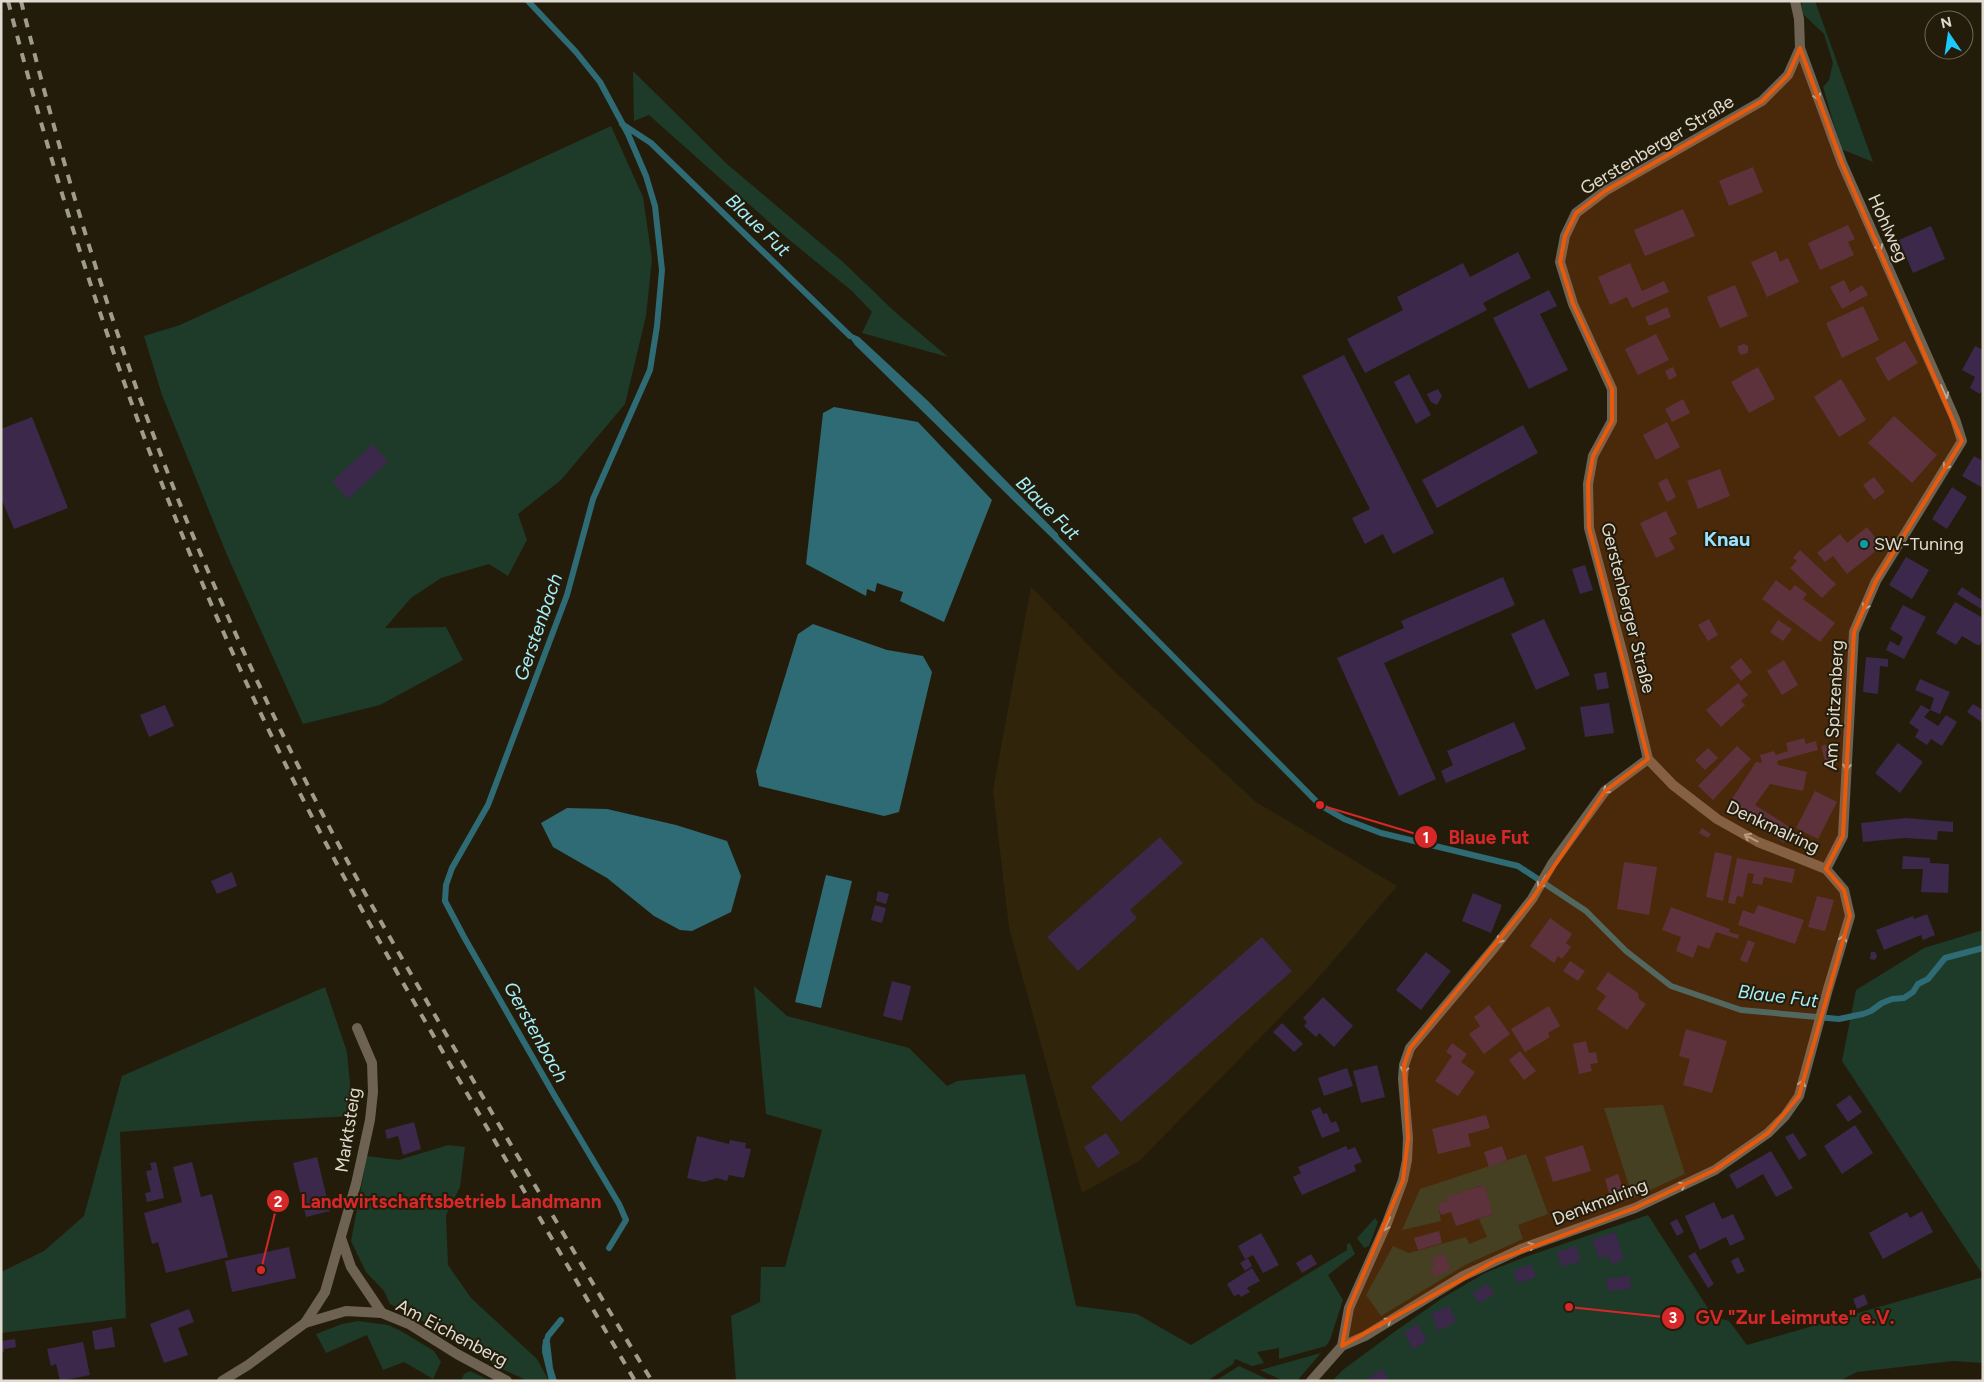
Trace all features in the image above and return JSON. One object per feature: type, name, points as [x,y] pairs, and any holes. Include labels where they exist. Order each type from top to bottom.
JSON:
[{"type":"street","name":"Gerstenberger Straße","points":[[1648,759],[1589,528],[1588,484],[1593,456],[1612,421],[1612,390],[1573,304],[1560,262],[1564,236],[1576,213],[1605,191],[1762,101],[1788,75],[1800,48],[1799,19],[1795,1]]},
{"type":"street","name":"Hohlweg","points":[[1800,48],[1842,163],[1956,419]]},
{"type":"street","name":"Am Spitzenberg","points":[[1826,869],[1843,836],[1854,632],[1876,581],[1962,441],[1956,419]]},
{"type":"street","points":[[1342,1346],[1349,1308],[1388,1223],[1404,1180],[1408,1138],[1403,1079],[1404,1065],[1410,1048],[1494,948],[1532,899],[1552,864],[1605,791],[1648,759]]},
{"type":"street","name":"Denkmalring","points":[[1312,1381],[1342,1346],[1365,1336],[1463,1276],[1521,1249],[1636,1208],[1715,1170],[1768,1132],[1785,1116],[1799,1096],[1850,916],[1844,890],[1826,869],[1758,842],[1717,820],[1673,785],[1648,759]]},
{"type":"street","name":"Marktsteig","points":[[305,1322],[325,1292],[356,1184],[370,1120],[373,1092],[372,1063],[357,1028]]},
{"type":"street","points":[[340,1238],[351,1267],[382,1313]]},
{"type":"street","name":"Am Eichenberg","points":[[222,1381],[248,1365],[305,1322],[346,1310],[382,1313],[409,1324],[457,1354],[507,1381]]},
{"type":"highlighted area","points":[[1800,48],[1842,163],[1962,441],[1876,581],[1854,632],[1843,836],[1826,869],[1844,890],[1850,916],[1799,1096],[1768,1133],[1715,1170],[1635,1208],[1495,1261],[1342,1346],[1349,1308],[1403,1180],[1408,1138],[1404,1065],[1410,1048],[1532,899],[1605,791],[1648,759],[1589,528],[1588,484],[1593,456],[1612,421],[1612,389],[1573,304],[1560,262],[1565,236],[1576,213],[1605,191],[1762,101],[1788,75]]},
{"type":"shaded area","points":[[1031,587],[1116,673],[1256,802],[1397,886],[1313,984],[1139,1161],[1082,1193],[1009,928],[993,790]]},
{"type":"green space","points":[[1801,1],[1815,1],[1873,162],[1841,149],[1823,87],[1829,80],[1833,63],[1824,34],[1803,14]]},
{"type":"green space","points":[[633,71],[727,164],[843,262],[895,312],[948,357],[862,333],[872,312],[852,291],[787,238],[649,115],[634,121]]},
{"type":"green space","points":[[611,126],[643,197],[652,259],[646,316],[625,404],[561,480],[518,514],[527,540],[508,576],[489,564],[441,578],[411,598],[385,628],[446,627],[463,660],[380,705],[303,724],[227,555],[162,395],[144,336],[180,325]]},
{"type":"green space","points":[[1983,930],[1983,1275],[1842,1061],[1856,990],[1924,948]]},
{"type":"green space","points":[[754,986],[787,1016],[909,1048],[947,1086],[957,1081],[1025,1074],[1076,1306],[1137,1314],[1191,1345],[1347,1250],[1347,1244],[1350,1243],[1355,1254],[1328,1275],[1343,1300],[1330,1340],[1326,1346],[1279,1359],[1279,1348],[1257,1352],[1264,1363],[1252,1366],[1235,1359],[1233,1364],[1207,1381],[736,1381],[731,1316],[760,1302],[761,1267],[785,1267],[822,1130],[766,1114]]},
{"type":"green space","points":[[325,987],[347,1052],[353,1116],[255,1121],[120,1132],[126,1318],[1,1333],[1,1272],[44,1251],[84,1216],[122,1076]]},
{"type":"green space","points":[[1663,1105],[1685,1174],[1633,1198],[1604,1108]]},
{"type":"green space","points":[[448,1145],[465,1147],[460,1187],[446,1215],[448,1265],[471,1298],[537,1359],[549,1381],[528,1381],[500,1368],[428,1324],[390,1304],[384,1291],[366,1272],[351,1241],[367,1156],[399,1160]]},
{"type":"green space","points":[[1526,1154],[1548,1214],[1518,1225],[1523,1239],[1467,1264],[1381,1316],[1366,1295],[1393,1246],[1409,1253],[1466,1237],[1469,1244],[1487,1237],[1479,1219],[1493,1214],[1483,1185],[1447,1197],[1448,1201],[1438,1204],[1441,1221],[1402,1230],[1420,1189]]},
{"type":"green space","points":[[1648,1215],[1713,1316],[1729,1321],[1747,1345],[1983,1277],[1983,1363],[1953,1361],[1857,1372],[1839,1381],[1332,1381],[1344,1369],[1397,1330],[1444,1297],[1485,1273],[1525,1257]]},
{"type":"green space","points":[[1375,1218],[1378,1222],[1369,1246],[1364,1248],[1357,1238]]},
{"type":"green space","points":[[358,1321],[388,1325],[434,1351],[441,1362],[433,1379],[404,1362],[383,1370],[367,1335],[326,1353],[316,1334],[342,1324]]},
{"type":"green space","points":[[1321,1353],[1297,1381],[1284,1381],[1260,1370]]},
{"type":"green space","points":[[1239,1366],[1269,1380],[1215,1381]]},
{"type":"green space","points":[[470,1371],[491,1381],[461,1381],[464,1374]]},
{"type":"water","points":[[845,331],[859,337],[928,401],[1058,534],[1060,542],[1055,541],[1028,515],[855,345]]},
{"type":"water","points":[[834,407],[918,422],[992,500],[944,622],[900,601],[903,592],[877,583],[875,592],[867,589],[866,596],[806,564],[823,413]]},
{"type":"water","points":[[813,624],[887,650],[923,656],[932,672],[899,812],[884,816],[759,786],[756,771],[798,634]]},
{"type":"water","points":[[567,808],[607,809],[676,825],[727,841],[741,876],[731,912],[692,931],[680,930],[654,916],[607,878],[553,847],[541,823]]},
{"type":"water","points":[[826,875],[852,881],[821,1008],[795,1002]]},
{"type":"water","points":[[543,1339],[550,1342],[553,1368],[557,1381],[549,1381],[542,1352]]},
{"type":"building","points":[[1753,167],[1763,192],[1729,206],[1719,181]]},
{"type":"building","points":[[1683,209],[1695,236],[1645,256],[1634,230]]},
{"type":"building","points":[[1848,225],[1855,239],[1848,242],[1854,255],[1820,270],[1808,243]]},
{"type":"building","points":[[1931,226],[1945,259],[1913,273],[1899,240]]},
{"type":"building","points":[[1776,251],[1780,262],[1788,258],[1799,282],[1767,297],[1751,262]]},
{"type":"building","points":[[1518,252],[1531,278],[1483,303],[1487,310],[1365,373],[1347,339],[1403,310],[1397,297],[1463,263],[1470,277]]},
{"type":"building","points":[[1630,263],[1642,291],[1664,281],[1669,292],[1632,308],[1627,297],[1610,305],[1598,277]]},
{"type":"building","points":[[1844,280],[1850,292],[1862,285],[1868,295],[1842,309],[1830,287]]},
{"type":"building","points":[[1735,285],[1748,316],[1720,328],[1707,297]]},
{"type":"building","points":[[1549,290],[1557,306],[1540,314],[1568,370],[1529,389],[1493,318]]},
{"type":"building","points":[[1863,306],[1879,340],[1842,358],[1826,323]]},
{"type":"building","points":[[1667,307],[1671,317],[1649,326],[1645,317]]},
{"type":"building","points":[[1656,334],[1669,360],[1638,375],[1625,349]]},
{"type":"building","points":[[1905,341],[1918,363],[1888,381],[1875,358]]},
{"type":"building","points":[[1744,344],[1748,346],[1748,353],[1741,355],[1738,351],[1738,346]]},
{"type":"building","points":[[1975,346],[1983,350],[1983,389],[1980,394],[1970,388],[1975,377],[1962,370]]},
{"type":"building","points":[[1344,355],[1434,533],[1393,554],[1383,534],[1365,544],[1352,518],[1370,509],[1302,376]]},
{"type":"building","points":[[1673,367],[1677,376],[1669,380],[1665,371]]},
{"type":"building","points":[[1758,367],[1775,399],[1749,413],[1731,382]]},
{"type":"building","points":[[1409,374],[1431,415],[1416,424],[1394,382]]},
{"type":"building","points":[[1841,379],[1866,420],[1839,437],[1814,397]]},
{"type":"building","points":[[1438,389],[1442,396],[1437,405],[1431,402],[1427,394]]},
{"type":"building","points":[[1683,399],[1690,413],[1672,422],[1665,409]]},
{"type":"building","points":[[1894,416],[1937,455],[1912,483],[1868,443]]},
{"type":"building","points":[[32,417],[68,508],[14,529],[1,498],[1,429]]},
{"type":"building","points":[[1667,422],[1680,447],[1656,460],[1643,435]]},
{"type":"building","points":[[1523,425],[1538,453],[1437,508],[1422,480]]},
{"type":"building","points":[[373,444],[388,462],[348,499],[332,481]]},
{"type":"building","points":[[1974,456],[1983,461],[1983,483],[1981,487],[1962,476]]},
{"type":"building","points":[[1720,469],[1730,496],[1698,509],[1687,481]]},
{"type":"building","name":"SW-Tuning","points":[[1874,477],[1885,492],[1874,500],[1863,485]]},
{"type":"building","points":[[1667,478],[1676,497],[1667,502],[1658,483]]},
{"type":"building","points":[[1952,487],[1967,497],[1947,529],[1932,519]]},
{"type":"building","points":[[1666,511],[1677,534],[1669,538],[1675,549],[1656,558],[1640,523]]},
{"type":"building","points":[[1867,527],[1882,546],[1847,574],[1833,556],[1825,562],[1817,553],[1840,534],[1847,543]]},
{"type":"building","points":[[1800,550],[1836,584],[1822,598],[1790,568],[1797,561],[1793,558]]},
{"type":"building","points":[[1906,557],[1929,570],[1912,599],[1889,585]]},
{"type":"building","points":[[1585,565],[1593,590],[1580,594],[1572,569]]},
{"type":"building","points":[[1503,577],[1515,605],[1384,663],[1436,779],[1399,796],[1337,658],[1404,628],[1401,621]]},
{"type":"building","points":[[1776,580],[1790,591],[1795,585],[1807,594],[1803,599],[1835,623],[1820,642],[1762,599]]},
{"type":"building","points":[[1962,587],[1983,601],[1983,610],[1957,594]]},
{"type":"building","points":[[1955,602],[1983,618],[1983,639],[1979,646],[1962,636],[1956,645],[1936,633]]},
{"type":"building","points":[[1903,605],[1926,617],[1904,659],[1886,650],[1890,641],[1899,646],[1903,637],[1890,629]]},
{"type":"building","points":[[1544,619],[1570,675],[1536,690],[1511,634]]},
{"type":"building","points":[[1709,619],[1718,635],[1708,641],[1698,625]]},
{"type":"building","points":[[1778,620],[1792,629],[1783,641],[1770,632]]},
{"type":"building","points":[[1866,657],[1888,659],[1888,667],[1880,666],[1878,694],[1863,692]]},
{"type":"building","points":[[1741,658],[1752,672],[1741,681],[1730,667]]},
{"type":"building","points":[[1784,660],[1798,685],[1782,695],[1767,671]]},
{"type":"building","points":[[1606,672],[1609,688],[1597,690],[1594,674]]},
{"type":"building","points":[[1920,679],[1950,692],[1940,714],[1930,710],[1934,698],[1915,690]]},
{"type":"building","points":[[1738,683],[1748,695],[1741,701],[1745,705],[1721,727],[1706,710]]},
{"type":"building","points":[[1609,703],[1614,733],[1585,737],[1580,707]]},
{"type":"building","points":[[1973,704],[1983,710],[1983,723],[1967,712]]},
{"type":"building","points":[[165,705],[174,726],[149,737],[140,715]]},
{"type":"building","points":[[1921,705],[1930,710],[1924,717],[1938,726],[1946,715],[1957,722],[1942,746],[1931,739],[1927,745],[1915,737],[1919,730],[1909,723]]},
{"type":"building","points":[[1514,722],[1526,749],[1446,783],[1441,771],[1453,765],[1447,751]]},
{"type":"building","points":[[1804,738],[1806,744],[1816,741],[1818,750],[1777,761],[1778,765],[1807,772],[1803,791],[1770,784],[1755,805],[1793,829],[1784,843],[1747,818],[1726,808],[1756,762],[1762,763],[1760,755],[1774,751],[1776,755],[1788,751],[1786,743]]},
{"type":"building","points":[[1833,743],[1837,757],[1825,761],[1821,746]]},
{"type":"building","points":[[1898,743],[1923,762],[1900,793],[1875,773]]},
{"type":"building","points":[[1737,746],[1751,759],[1713,800],[1698,786]]},
{"type":"building","points":[[1708,748],[1718,758],[1705,770],[1695,760]]},
{"type":"building","points":[[1815,791],[1837,802],[1818,839],[1796,828]]},
{"type":"building","points":[[1906,818],[1953,822],[1953,832],[1938,831],[1937,840],[1905,838],[1863,842],[1861,823]]},
{"type":"building","points":[[1702,828],[1711,834],[1708,838],[1699,833]]},
{"type":"building","points":[[1160,837],[1183,863],[1130,910],[1137,918],[1078,971],[1047,937]]},
{"type":"building","points":[[1715,852],[1732,856],[1723,901],[1706,897]]},
{"type":"building","points":[[1903,856],[1930,858],[1930,863],[1949,864],[1948,893],[1921,892],[1923,869],[1902,869]]},
{"type":"building","points":[[1737,858],[1795,869],[1792,883],[1764,877],[1762,885],[1752,883],[1754,874],[1748,873],[1743,897],[1737,896],[1735,904],[1728,903]]},
{"type":"building","points":[[1624,862],[1657,867],[1649,915],[1617,909]]},
{"type":"building","points":[[232,872],[237,886],[217,894],[211,881]]},
{"type":"building","points":[[878,891],[889,894],[886,904],[876,901]]},
{"type":"building","points":[[1473,893],[1502,905],[1491,933],[1462,921]]},
{"type":"building","points":[[1817,896],[1834,900],[1825,931],[1808,927]]},
{"type":"building","points":[[875,905],[886,908],[882,923],[871,920]]},
{"type":"building","points":[[1758,905],[1804,920],[1795,944],[1738,925],[1743,910],[1754,914]]},
{"type":"building","points":[[1671,907],[1730,929],[1729,932],[1739,935],[1738,939],[1716,932],[1709,949],[1698,945],[1693,958],[1676,951],[1681,937],[1662,930]]},
{"type":"building","points":[[1927,914],[1935,935],[1923,940],[1921,935],[1884,950],[1876,930],[1913,916],[1914,919]]},
{"type":"building","points":[[1550,918],[1572,934],[1566,943],[1571,947],[1562,959],[1558,956],[1554,963],[1530,946]]},
{"type":"building","points":[[1262,937],[1292,971],[1121,1122],[1091,1087]]},
{"type":"building","points":[[1748,940],[1755,943],[1747,963],[1740,960]]},
{"type":"building","points":[[1426,952],[1451,971],[1421,1010],[1396,990]]},
{"type":"building","points":[[1871,952],[1875,952],[1877,956],[1875,960],[1870,959]]},
{"type":"building","points":[[1570,961],[1585,971],[1578,981],[1563,971]]},
{"type":"building","points":[[1608,972],[1638,993],[1639,999],[1646,1004],[1627,1030],[1597,1009],[1606,996],[1596,989]]},
{"type":"building","points":[[892,981],[911,986],[902,1021],[883,1016]]},
{"type":"building","points":[[1323,997],[1353,1026],[1334,1047],[1319,1033],[1316,1037],[1304,1026],[1307,1022],[1303,1018]]},
{"type":"building","points":[[1489,1005],[1510,1034],[1484,1054],[1469,1034],[1480,1026],[1474,1017]]},
{"type":"building","points":[[1549,1006],[1560,1026],[1548,1033],[1550,1037],[1525,1052],[1511,1029]]},
{"type":"building","points":[[1282,1023],[1303,1044],[1294,1052],[1273,1032]]},
{"type":"building","points":[[1686,1029],[1727,1041],[1712,1093],[1683,1085],[1690,1059],[1679,1056]]},
{"type":"building","points":[[1586,1041],[1589,1053],[1596,1052],[1598,1063],[1590,1064],[1592,1071],[1579,1074],[1573,1044]]},
{"type":"building","points":[[1452,1043],[1467,1054],[1461,1062],[1475,1072],[1458,1096],[1435,1081],[1452,1056],[1446,1052]]},
{"type":"building","points":[[1520,1051],[1536,1071],[1524,1080],[1509,1060]]},
{"type":"building","points":[[1377,1065],[1385,1097],[1361,1103],[1353,1071]]},
{"type":"building","points":[[1347,1068],[1353,1086],[1324,1096],[1318,1078]]},
{"type":"building","points":[[1850,1095],[1862,1112],[1848,1122],[1836,1105]]},
{"type":"building","points":[[1320,1107],[1323,1114],[1327,1113],[1331,1123],[1336,1121],[1340,1131],[1322,1138],[1311,1111]]},
{"type":"building","points":[[1486,1115],[1490,1128],[1468,1134],[1471,1146],[1438,1154],[1432,1129]]},
{"type":"building","points":[[414,1122],[421,1149],[403,1155],[398,1136],[387,1139],[385,1130]]},
{"type":"building","points":[[1855,1125],[1873,1153],[1842,1174],[1824,1146]]},
{"type":"building","points":[[1106,1133],[1120,1153],[1098,1168],[1084,1147]]},
{"type":"building","points":[[1793,1133],[1807,1155],[1799,1160],[1785,1137]]},
{"type":"building","points":[[697,1136],[729,1144],[730,1140],[746,1143],[745,1148],[751,1149],[744,1178],[729,1175],[727,1181],[717,1178],[704,1182],[687,1178]]},
{"type":"building","points":[[1583,1145],[1591,1171],[1553,1182],[1545,1157]]},
{"type":"building","points":[[1346,1146],[1348,1150],[1355,1147],[1362,1162],[1354,1165],[1356,1171],[1302,1195],[1293,1177],[1301,1173],[1298,1167]]},
{"type":"building","points":[[1502,1146],[1507,1160],[1489,1167],[1484,1152]]},
{"type":"building","points":[[1771,1151],[1793,1188],[1776,1197],[1763,1174],[1737,1189],[1729,1175]]},
{"type":"building","points":[[317,1157],[330,1211],[306,1217],[293,1163]]},
{"type":"building","points":[[156,1162],[164,1198],[147,1202],[145,1193],[151,1192],[146,1171],[152,1170],[150,1163]]},
{"type":"building","points":[[192,1162],[201,1197],[212,1194],[228,1257],[166,1273],[158,1242],[152,1244],[144,1213],[182,1202],[173,1167]]},
{"type":"building","points":[[1618,1174],[1624,1191],[1610,1196],[1605,1179]]},
{"type":"building","points":[[1484,1185],[1493,1214],[1456,1226],[1451,1212],[1441,1215],[1437,1204],[1448,1201],[1446,1197]]},
{"type":"building","points":[[1714,1202],[1722,1219],[1733,1214],[1745,1239],[1730,1246],[1726,1237],[1700,1250],[1685,1216]]},
{"type":"building","points":[[1922,1211],[1933,1232],[1883,1259],[1869,1233],[1907,1212],[1910,1218]]},
{"type":"building","points":[[1677,1219],[1684,1232],[1677,1236],[1670,1223]]},
{"type":"building","points":[[1439,1231],[1442,1243],[1418,1250],[1414,1238]]},
{"type":"building","points":[[1615,1232],[1624,1259],[1611,1264],[1608,1256],[1599,1259],[1592,1240]]},
{"type":"building","points":[[1261,1233],[1279,1265],[1263,1273],[1253,1255],[1245,1259],[1238,1246]]},
{"type":"building","points":[[1576,1246],[1581,1261],[1561,1267],[1557,1252]]},
{"type":"building","points":[[289,1247],[296,1278],[232,1292],[225,1261]]},
{"type":"building","points":[[1695,1252],[1714,1284],[1708,1288],[1688,1256]]},
{"type":"building","points":[[1443,1253],[1451,1269],[1435,1277],[1430,1269],[1435,1267],[1431,1259]]},
{"type":"building","points":[[1311,1254],[1317,1264],[1302,1273],[1296,1263]]},
{"type":"building","points":[[1738,1257],[1745,1271],[1737,1274],[1731,1261]]},
{"type":"building","points":[[1248,1258],[1252,1266],[1245,1271],[1240,1263]]},
{"type":"building","points":[[1531,1264],[1536,1277],[1518,1283],[1513,1271]]},
{"type":"building","points":[[1252,1268],[1260,1281],[1247,1288],[1250,1292],[1241,1297],[1239,1294],[1234,1296],[1227,1284]]},
{"type":"building","points":[[1630,1276],[1631,1289],[1608,1291],[1606,1279]]},
{"type":"building","points":[[1488,1284],[1494,1295],[1478,1303],[1473,1292]]},
{"type":"building","points":[[1864,1294],[1868,1304],[1857,1309],[1853,1299]]},
{"type":"building","points":[[1449,1306],[1456,1322],[1438,1331],[1431,1314]]},
{"type":"building","points":[[189,1309],[194,1322],[178,1328],[188,1355],[164,1363],[150,1324]]},
{"type":"building","points":[[1418,1324],[1427,1341],[1413,1349],[1404,1332]]},
{"type":"building","points":[[112,1327],[115,1347],[95,1350],[92,1331]]},
{"type":"building","points":[[15,1339],[16,1347],[4,1349],[4,1352],[1,1353],[1,1341]]},
{"type":"building","points":[[83,1342],[90,1375],[60,1381],[56,1364],[51,1366],[47,1349]]},
{"type":"building","points":[[1382,1369],[1389,1381],[1368,1381],[1367,1379]]},
{"type":"waterway","name":"Gerstenbach","points":[[528,1],[576,52],[600,82],[628,134],[646,176],[655,206],[662,270],[657,326],[650,370],[593,499],[567,595],[488,805],[452,868],[446,885],[445,901],[553,1093],[619,1204],[626,1220],[609,1248]]},
{"type":"waterway","name":"Blaue Fut","points":[[622,124],[651,143],[850,336]]},
{"type":"waterway","name":"Blaue Fut","points":[[1056,538],[1320,805],[1344,819],[1381,833],[1518,866],[1586,911],[1626,951],[1671,986],[1741,1010],[1839,1019],[1871,1011],[1892,999],[1904,998],[1913,992],[1918,984],[1928,979],[1945,958],[1983,948]]},
{"type":"waterway","name":"Gerstenbach","points":[[545,1348],[548,1336],[561,1320]]},
{"type":"railway","points":[[8,1],[61,191],[91,285],[157,470],[193,562],[232,652],[296,786],[366,917],[635,1381]]},
{"type":"railway","points":[[21,1],[75,198],[138,392],[186,519],[250,666],[321,811],[384,927],[495,1118],[652,1381]]},
{"type":"place","name":"SW-Tuning","points":[[1864,544]]},
{"type":"place","name":"Blaue Fut","points":[[1320,805]]},
{"type":"place","name":"Landwirtschaftsbetrieb Landmann","points":[[261,1270]]},
{"type":"place","name":"GV \"Zur Leimrute\" e.V.","points":[[1569,1307]]},
{"type":"district","name":"Knau","points":[[1727,539]]}]
